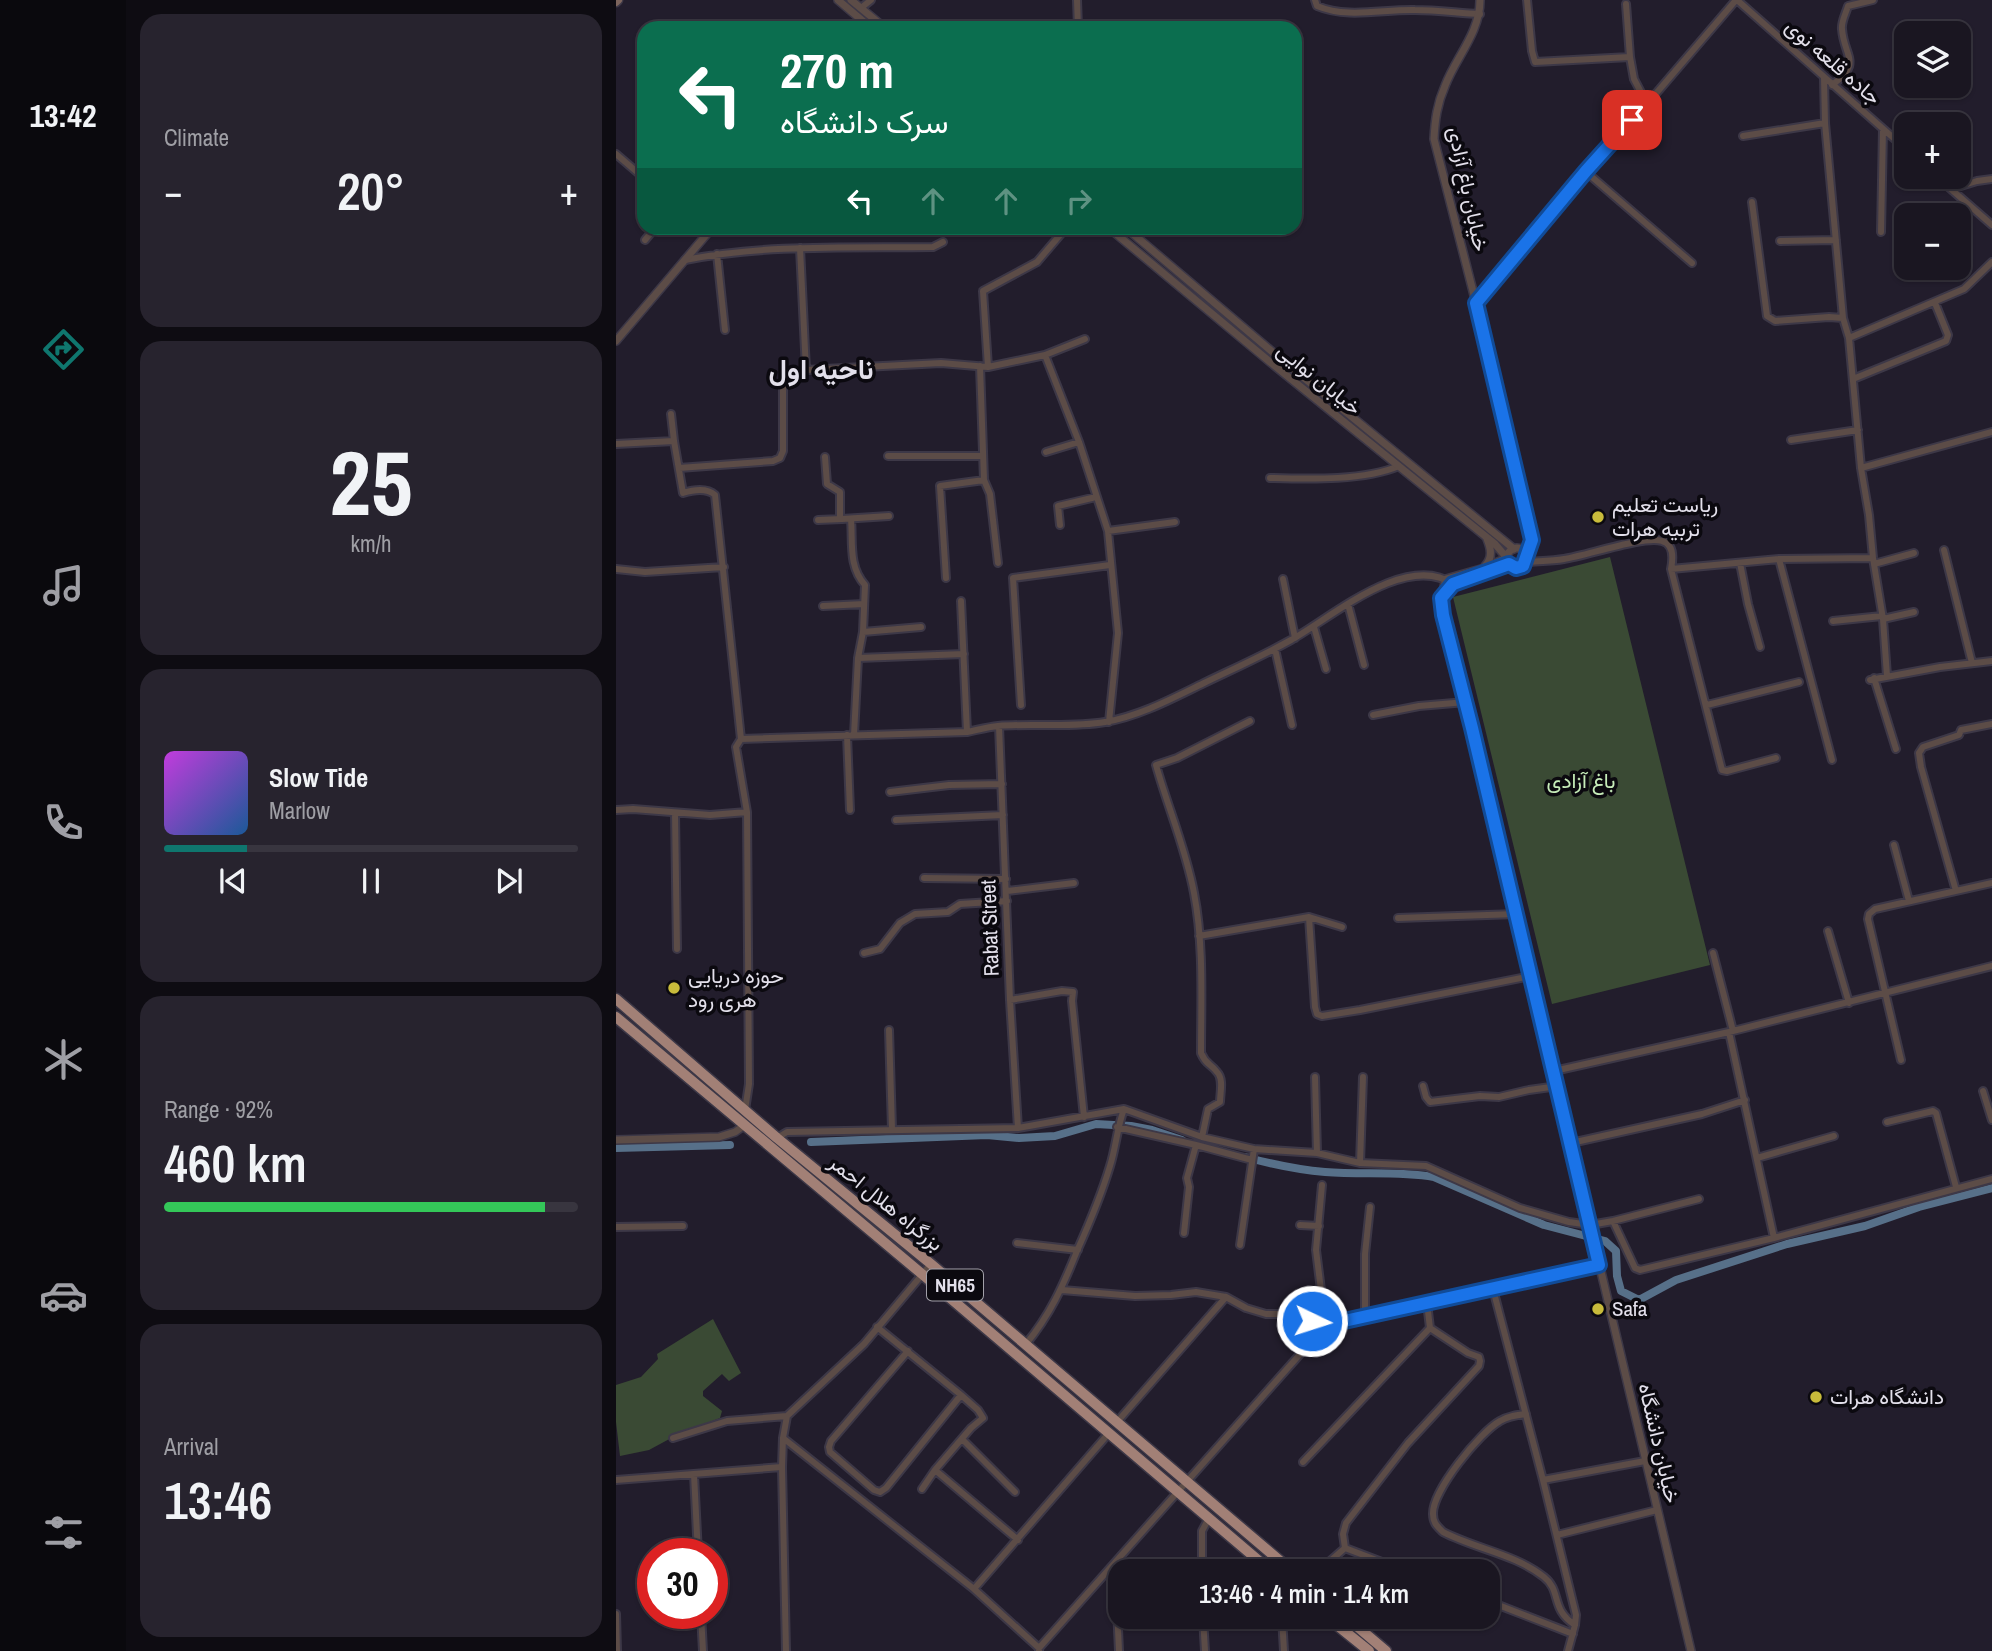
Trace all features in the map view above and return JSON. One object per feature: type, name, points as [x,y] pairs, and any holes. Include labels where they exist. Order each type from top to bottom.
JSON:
[{"type":"highway","name":"بزرگراه هلال احمر","points":[[616,999],[1277,1559]]},
{"type":"highway","name":"بزرگراه هلال احمر","points":[[616,1017],[1257,1559]]},
{"type":"highway","points":[[1342,1629],[1369,1651]]},
{"type":"highway","points":[[1360,1629],[1386,1651]]},
{"type":"street","points":[[838,0],[863,21]]},
{"type":"street","points":[[851,0],[875,21]]},
{"type":"street","points":[[861,8],[871,0]]},
{"type":"street","points":[[1077,0],[1078,21]]},
{"type":"street","points":[[1315,0],[1317,6],[1327,10],[1349,13],[1415,9],[1480,14]]},
{"type":"street","name":"خیابان باغ آزادی","points":[[1480,0],[1480,14],[1445,84],[1435,114],[1434,139],[1532,540],[1526,558]]},
{"type":"street","points":[[1527,0],[1535,62],[1630,57]]},
{"type":"street","points":[[1476,303],[1586,171],[1736,0]]},
{"type":"street","name":"جاده قلعه نوی","points":[[1736,0],[1894,139]]},
{"type":"street","points":[[1832,85],[1848,72],[1850,57],[1841,26],[1848,6],[1873,0]]},
{"type":"street","points":[[1626,4],[1634,79],[1647,104]]},
{"type":"street","points":[[1824,78],[1825,122],[1843,318],[1849,338],[1861,468],[1883,618],[1886,676]]},
{"type":"street","points":[[1742,136],[1825,122]]},
{"type":"street","points":[[1881,232],[1883,129]]},
{"type":"street","points":[[616,154],[637,172]]},
{"type":"street","points":[[1586,171],[1692,263]]},
{"type":"street","points":[[1971,183],[1992,178]]},
{"type":"street","points":[[1951,189],[1992,225]]},
{"type":"street","points":[[1752,202],[1767,316],[1770,320],[1843,318]]},
{"type":"street","points":[[645,240],[649,235]]},
{"type":"street","points":[[616,341],[706,235]]},
{"type":"street","points":[[988,367],[982,291],[1037,262],[1060,235]]},
{"type":"street","name":"خیابان نوایی","points":[[1117,235],[1487,538],[1508,561]]},
{"type":"street","name":"خیابان نوایی","points":[[1134,235],[1276,355],[1514,549]]},
{"type":"street","points":[[1780,241],[1836,240]]},
{"type":"street","points":[[685,260],[717,254],[800,248],[933,247],[943,242]]},
{"type":"street","points":[[800,248],[806,370],[941,363],[988,367],[1045,355],[1085,339]]},
{"type":"street","points":[[717,254],[725,330]]},
{"type":"street","points":[[1849,338],[1964,289],[1992,262]]},
{"type":"street","points":[[1853,379],[1947,341],[1948,335],[1935,303]]},
{"type":"street","points":[[1045,355],[1079,442],[1108,531],[1118,633],[1109,722]]},
{"type":"street","points":[[980,366],[984,480],[990,494],[998,563]]},
{"type":"street","points":[[679,468],[773,461],[780,458],[783,451],[783,386]]},
{"type":"street","points":[[671,414],[683,493],[691,490],[711,491],[716,495],[724,567],[741,739],[736,747],[747,812],[749,1084],[745,1110]]},
{"type":"street","points":[[1791,440],[1858,430]]},
{"type":"street","points":[[1861,468],[1992,432]]},
{"type":"street","points":[[616,444],[674,441]]},
{"type":"street","points":[[1046,452],[1079,442]]},
{"type":"street","points":[[888,456],[983,456]]},
{"type":"street","points":[[825,457],[827,484],[840,492],[839,514],[842,519]]},
{"type":"street","points":[[1270,478],[1309,479],[1369,474],[1398,467]]},
{"type":"street","points":[[946,578],[940,486],[984,480]]},
{"type":"street","points":[[1060,525],[1058,506],[1096,497]]},
{"type":"street","points":[[818,520],[889,516]]},
{"type":"street","points":[[850,519],[853,562],[857,575],[865,584],[863,632],[850,735],[850,810]]},
{"type":"street","points":[[1108,531],[1175,522]]},
{"type":"street","points":[[1481,569],[1488,564],[1490,557],[1491,549],[1487,538]]},
{"type":"street","points":[[1526,558],[1565,559],[1640,542],[1661,540],[1670,546],[1673,558],[1671,569],[1722,770],[1776,758]]},
{"type":"street","points":[[1514,549],[1521,550],[1526,558],[1523,566],[1516,568],[1508,561],[1508,554],[1514,549]]},
{"type":"street","points":[[1944,550],[1972,663]]},
{"type":"street","points":[[1671,569],[1779,559],[1874,561],[1914,553]]},
{"type":"street","points":[[1779,559],[1832,760]]},
{"type":"street","points":[[1450,581],[1508,561]]},
{"type":"street","points":[[741,739],[967,732],[999,726],[1085,725],[1109,722],[1158,705],[1275,649],[1348,604],[1399,577],[1436,575],[1450,581],[1508,561]]},
{"type":"street","points":[[1740,563],[1760,648]]},
{"type":"street","points":[[1021,705],[1013,578],[1110,565]]},
{"type":"street","points":[[616,569],[645,572],[724,567]]},
{"type":"street","points":[[1283,579],[1295,638]]},
{"type":"street","name":"خیابان دانشگاه","points":[[1450,581],[1441,598],[1443,615],[1517,914],[1691,1651]]},
{"type":"street","points":[[961,601],[967,732]]},
{"type":"street","points":[[823,606],[864,604]]},
{"type":"street","points":[[1348,604],[1364,665]]},
{"type":"street","points":[[1833,621],[1883,618],[1914,612]]},
{"type":"street","points":[[863,632],[921,627]]},
{"type":"street","points":[[1314,627],[1326,668]]},
{"type":"street","points":[[1275,649],[1292,725]]},
{"type":"street","points":[[858,658],[964,654]]},
{"type":"street","points":[[1896,749],[1872,679],[1940,667],[1992,662]]},
{"type":"street","points":[[1707,705],[1799,682]]},
{"type":"street","points":[[1373,715],[1419,706],[1466,702]]},
{"type":"street","points":[[1202,1137],[1208,1109],[1220,1102],[1221,1079],[1219,1073],[1205,1063],[1201,1053],[1199,936],[1195,894],[1156,765],[1177,758],[1250,721]]},
{"type":"street","points":[[1956,891],[1919,753],[1923,747],[1959,735],[1961,730],[1992,724]]},
{"type":"street","name":"Rabat Street","points":[[999,726],[1017,1128]]},
{"type":"street","points":[[890,792],[948,785],[1002,785]]},
{"type":"street","points":[[616,810],[710,815],[747,812]]},
{"type":"street","points":[[675,813],[677,949]]},
{"type":"street","points":[[896,820],[1003,814]]},
{"type":"street","points":[[1894,845],[1909,901]]},
{"type":"street","points":[[924,878],[1006,878]]},
{"type":"street","points":[[1007,891],[1074,883]]},
{"type":"street","points":[[1901,1060],[1869,914],[1875,909],[1992,883]]},
{"type":"street","points":[[864,953],[880,949],[900,923],[915,914],[948,912],[960,904],[1007,901]]},
{"type":"street","points":[[1398,918],[1517,914]]},
{"type":"street","points":[[1199,936],[1309,917],[1342,927]]},
{"type":"street","points":[[1309,917],[1315,1007],[1317,1014],[1322,1016],[1531,976]]},
{"type":"street","points":[[1828,931],[1849,1003]]},
{"type":"street","points":[[1713,953],[1774,1238]]},
{"type":"street","points":[[1554,1072],[1731,1032],[1992,966]]},
{"type":"street","points":[[1010,1000],[1062,991],[1073,992],[1084,1116]]},
{"type":"street","points":[[889,1030],[892,1129]]},
{"type":"street","points":[[1315,1077],[1317,1153]]},
{"type":"street","points":[[1360,1163],[1363,1077]]},
{"type":"street","points":[[1423,1086],[1430,1102],[1480,1096],[1499,1097],[1558,1086]]},
{"type":"street","points":[[1983,1091],[1992,1120]]},
{"type":"street","points":[[1571,1143],[1702,1114],[1745,1100]]},
{"type":"street","points":[[1026,1344],[1062,1290],[1097,1207],[1124,1109]]},
{"type":"street","points":[[777,1138],[787,1132],[1017,1128],[1124,1109],[1202,1137],[1254,1149],[1317,1153],[1360,1163],[1426,1167],[1536,1213],[1591,1229],[1699,1199]]},
{"type":"street","points":[[1887,1122],[1936,1112],[1956,1187]]},
{"type":"street","points":[[616,1140],[719,1137],[735,1132],[745,1125]]},
{"type":"street","points":[[1117,1127],[1252,1160]]},
{"type":"street","points":[[1757,1158],[1834,1136]]},
{"type":"street","points":[[1184,1233],[1188,1178],[1196,1145]]},
{"type":"street","points":[[1240,1245],[1254,1149]]},
{"type":"street","points":[[1613,1221],[1635,1268],[1640,1270],[1774,1238],[1992,1178]]},
{"type":"street","points":[[1322,1185],[1316,1250],[1321,1290],[1319,1307],[1326,1325]]},
{"type":"street","points":[[1365,1316],[1365,1255],[1370,1207]]},
{"type":"street","points":[[1300,1225],[1319,1226]]},
{"type":"street","points":[[616,1227],[683,1226]]},
{"type":"street","points":[[1017,1243],[1078,1250]]},
{"type":"street","points":[[786,1651],[782,1467],[787,1416],[864,1343],[931,1264]]},
{"type":"street","points":[[1118,1559],[1326,1325],[1599,1265]]},
{"type":"street","points":[[1493,1289],[1576,1617],[1568,1651]]},
{"type":"street","points":[[1062,1290],[1135,1296],[1196,1292],[1226,1297],[1246,1308],[1266,1314],[1288,1314],[1312,1321],[1318,1334]]},
{"type":"street","points":[[1117,1422],[1226,1297]]},
{"type":"street","points":[[1345,1548],[1343,1528],[1346,1523],[1408,1443],[1479,1366],[1479,1357],[1468,1353],[1430,1328],[1427,1303]]},
{"type":"street","points":[[877,1327],[961,1395],[983,1418],[934,1470],[922,1489]]},
{"type":"street","points":[[1303,1462],[1430,1328]]},
{"type":"street","points":[[908,1351],[831,1441],[829,1447],[830,1452],[874,1490],[880,1492],[886,1488],[961,1395]]},
{"type":"street","points":[[1526,1415],[1513,1416],[1488,1430],[1448,1476],[1434,1504],[1433,1516],[1435,1524],[1443,1532],[1526,1564],[1546,1578],[1554,1587],[1558,1607],[1565,1618],[1575,1625]]},
{"type":"street","points":[[673,1438],[727,1421],[787,1416]]},
{"type":"street","points":[[974,1589],[1109,1433]]},
{"type":"street","points":[[783,1438],[974,1589],[1039,1650],[1108,1571]]},
{"type":"street","points":[[962,1439],[1015,1492]]},
{"type":"street","points":[[1543,1480],[1645,1461]]},
{"type":"street","points":[[616,1480],[782,1467]]},
{"type":"street","points":[[934,1470],[1018,1540]]},
{"type":"street","points":[[694,1474],[697,1538]]},
{"type":"street","points":[[1557,1535],[1657,1510]]},
{"type":"street","points":[[1202,1559],[1202,1531],[1209,1518]]},
{"type":"street","points":[[1332,1559],[1345,1548]]},
{"type":"street","points":[[1345,1548],[1374,1559]]},
{"type":"street","points":[[1500,1606],[1573,1634]]},
{"type":"street","points":[[616,1614],[617,1651]]},
{"type":"street","points":[[701,1629],[702,1651]]},
{"type":"street","points":[[1118,1629],[1119,1651]]},
{"type":"street","points":[[1204,1629],[1205,1651]]},
{"type":"street","points":[[1283,1629],[1284,1651]]},
{"type":"green space","name":"باغ آزادی","points":[[1610,557],[1710,965],[1552,1004],[1453,597]]},
{"type":"green space","points":[[713,1319],[741,1373],[729,1381],[722,1374],[703,1391],[703,1396],[722,1411],[720,1418],[649,1450],[620,1456],[616,1385],[641,1377],[658,1359],[657,1354]]},
{"type":"waterway","points":[[811,1142],[987,1135],[1019,1138],[1055,1136],[1096,1124],[1131,1126],[1182,1140]]},
{"type":"waterway","points":[[616,1148],[730,1145]]},
{"type":"waterway","points":[[1245,1157],[1315,1171],[1434,1177],[1544,1225],[1605,1241],[1616,1251],[1617,1276],[1621,1291],[1639,1300],[1676,1280],[1787,1244],[1865,1226],[1919,1207],[1992,1188]]},
{"type":"place","name":"ریاست تعلیم تربیه هرات","points":[[1598,517]]},
{"type":"place","name":"حوزه دریایی هری رود","points":[[674,988]]},
{"type":"place","name":"Safa","points":[[1598,1309]]},
{"type":"place","name":"دانشگاه هرات","points":[[1816,1397]]},
{"type":"district","name":"ناحیه اول","points":[[821,369]]},
{"type":"route","points":[[1312,1321],[1318,1334],[1326,1325],[1599,1265],[1441,598],[1453,584],[1509,564],[1520,568],[1526,562],[1532,540],[1476,303],[1632,120]]}]
